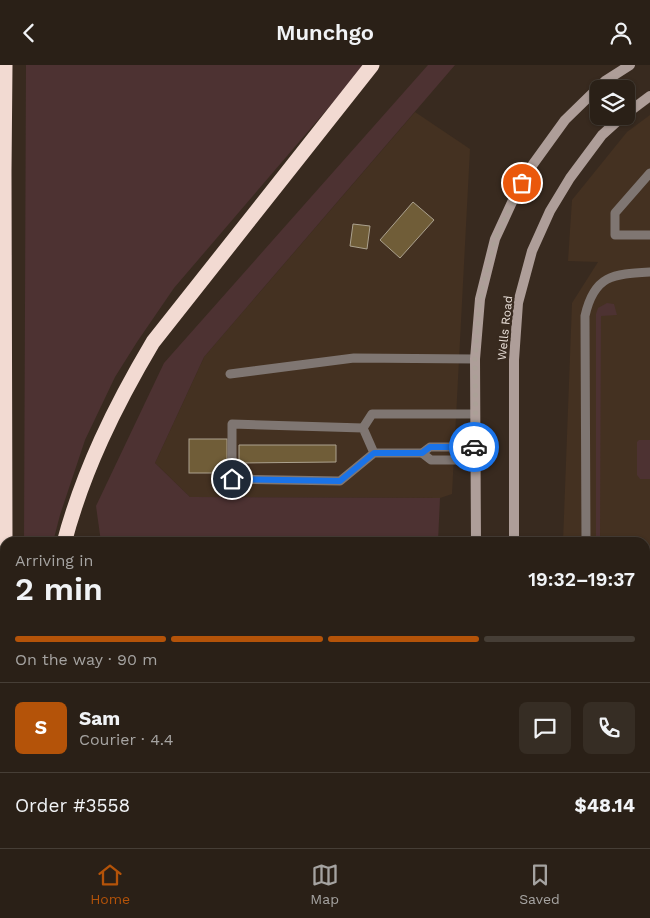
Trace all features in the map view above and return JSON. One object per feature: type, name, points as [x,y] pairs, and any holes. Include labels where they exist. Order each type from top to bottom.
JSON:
[{"type":"highway","points":[[5,65],[6,537]]},
{"type":"highway","points":[[66,537],[71,515],[99,442],[125,389],[153,343],[372,65]]},
{"type":"main road","points":[[476,537],[475,359],[480,299],[495,239],[531,167],[565,120],[605,81],[630,65]]},
{"type":"main road","points":[[635,107],[650,96]]},
{"type":"main road","name":"Wells Road","points":[[514,537],[514,360],[518,303],[532,251],[550,211],[570,178],[602,135],[613,125]]},
{"type":"lane","points":[[650,173],[615,213],[615,235],[650,235]]},
{"type":"lane","points":[[586,537],[586,316],[588,302],[594,291],[604,281],[615,275],[650,272]]},
{"type":"lane","points":[[230,374],[354,358],[475,359]]},
{"type":"lane","points":[[363,428],[372,414],[475,413]]},
{"type":"lane","points":[[363,428],[232,424],[232,479],[340,481],[374,453],[422,453],[430,447],[476,447]]},
{"type":"lane","points":[[363,428],[374,453]]},
{"type":"lane","points":[[422,453],[431,460],[475,460]]},
{"type":"shaded area","points":[[26,65],[365,65],[174,288],[137,342],[115,377],[85,440],[54,537],[24,537]]},
{"type":"shaded area","points":[[428,65],[455,65],[204,357],[155,463],[190,497],[440,498],[438,537],[100,537],[96,506],[164,363]]},
{"type":"shaded area","points":[[415,112],[470,149],[452,494],[440,498],[190,497],[155,463],[204,357]]},
{"type":"shaded area","points":[[650,115],[650,537],[563,537],[572,303],[598,262],[568,261],[572,200],[627,132]]},
{"type":"shaded area","points":[[607,303],[614,304],[617,315],[601,316],[600,537],[596,537],[596,314],[598,308]]},
{"type":"shaded area","points":[[639,440],[650,440],[650,479],[640,479],[637,475],[637,442]]},
{"type":"building","points":[[413,202],[434,220],[400,258],[380,240]]},
{"type":"building","points":[[353,224],[370,226],[367,249],[350,246]]},
{"type":"building","points":[[189,439],[227,439],[227,473],[189,473]]},
{"type":"building","points":[[239,445],[336,445],[336,462],[239,463]]},
{"type":"way so far","points":[[474,447],[476,447],[475,359],[480,299],[495,239],[522,183]]},
{"type":"route","points":[[232,479],[340,481],[374,453],[422,453],[430,447],[474,447]]}]
